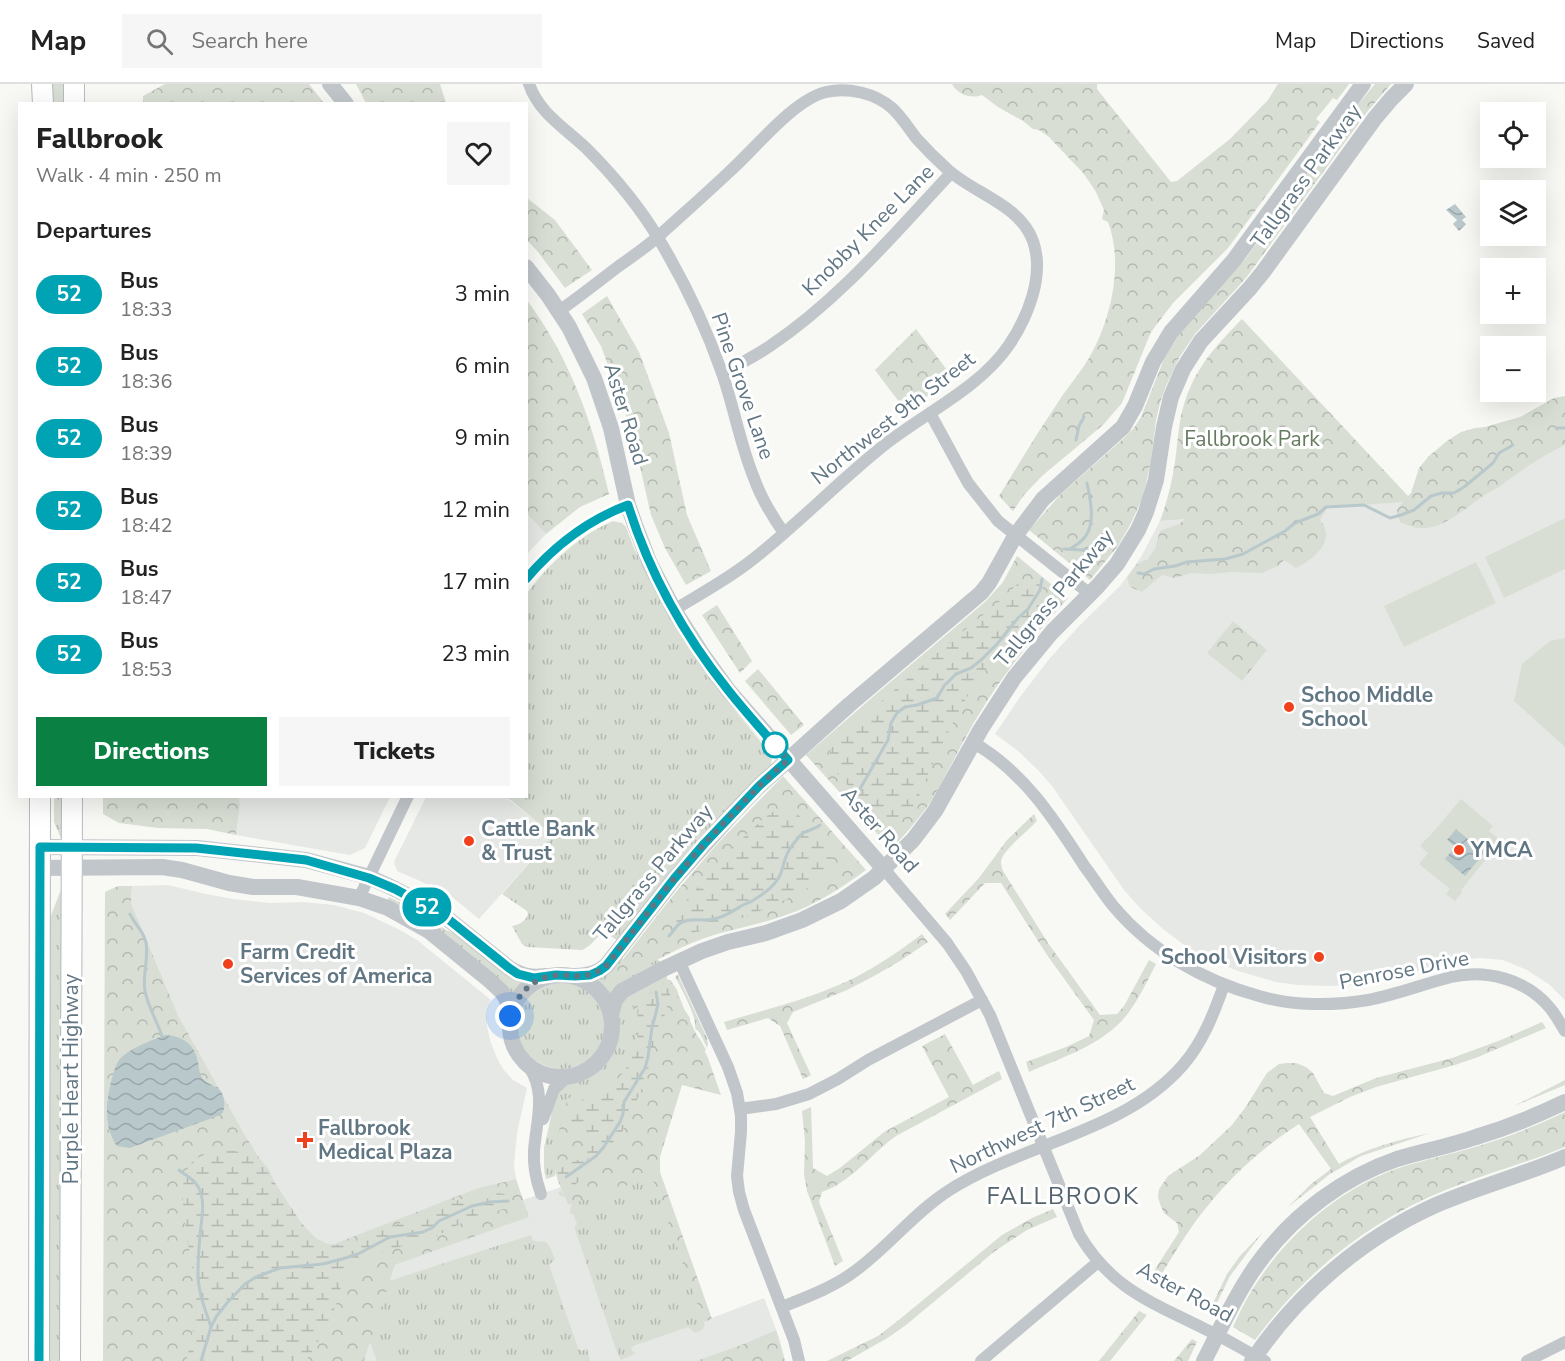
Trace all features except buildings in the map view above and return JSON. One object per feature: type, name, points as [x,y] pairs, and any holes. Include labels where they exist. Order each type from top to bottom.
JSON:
[{"type":"main road","points":[[42,84],[43,102]]},
{"type":"main road","points":[[74,84],[74,102]]},
{"type":"main road","name":"Purple Heart Highway","points":[[39,1361],[40,798]]},
{"type":"main road","name":"Purple Heart Highway","points":[[70,1361],[72,798]]},
{"type":"street","points":[[330,84],[342,96]]},
{"type":"street","name":"Pine Grove Lane","points":[[529,84],[544,111],[586,148],[638,208],[677,270],[722,373],[753,477],[784,534]]},
{"type":"street","name":"Tallgrass Parkway","points":[[575,976],[590,975],[606,966],[674,879],[759,786],[849,705],[981,593],[1015,536],[1043,499],[1123,427],[1136,406],[1153,362],[1171,332],[1234,260],[1363,84]]},
{"type":"street","name":"Tallgrass Parkway","points":[[611,1015],[615,1000],[622,991],[679,961],[728,942],[766,933],[802,920],[848,896],[884,869],[924,826],[1014,678],[1052,632],[1117,564],[1138,530],[1156,480],[1171,397],[1192,355],[1263,272],[1375,118],[1406,84]]},
{"type":"street","name":"Northwest 9th Street","points":[[657,237],[800,104],[826,92],[843,90],[859,92],[878,99],[891,108],[915,137],[951,173],[1006,207],[1024,225],[1034,242],[1037,268],[1033,294],[1025,318],[1008,346],[992,365],[978,378],[886,444],[751,561],[674,610]]},
{"type":"street","name":"Knobby Knee Lane","points":[[722,373],[770,346],[854,277],[951,173]]},
{"type":"street","points":[[559,311],[657,237]]},
{"type":"street","name":"Aster Road","points":[[528,270],[559,311],[582,353],[611,428],[628,505],[646,555],[674,610],[728,690],[947,943],[966,971],[997,1031],[1079,1234],[1098,1262],[1114,1278],[1137,1295],[1218,1335],[1258,1359]]},
{"type":"street","points":[[930,413],[968,483],[998,521],[1090,594]]},
{"type":"street","points":[[528,577],[574,534],[616,509],[628,505]]},
{"type":"street","name":"Penrose Drive","points":[[974,743],[998,759],[1030,789],[1047,809],[1113,906],[1138,932],[1160,951],[1196,972],[1224,985],[1262,997],[1325,1004],[1372,999],[1458,976],[1497,977],[1517,983],[1535,994],[1550,1008],[1565,1031]]},
{"type":"street","points":[[360,898],[407,798]]},
{"type":"street","points":[[40,847],[225,850],[306,860],[369,878],[395,889],[443,915],[518,974],[534,978],[575,976],[599,991],[611,1015],[612,1034],[600,1060],[585,1072],[567,1077],[547,1076],[529,1067]]},
{"type":"street","points":[[40,868],[162,867],[253,887],[297,888],[360,898],[388,908],[429,931],[488,979],[506,998],[509,1006],[512,1044],[536,1078],[540,1093],[535,1146],[536,1176],[541,1194]]},
{"type":"street","points":[[679,961],[728,1067],[737,1093],[741,1132],[737,1176],[739,1192],[794,1340],[799,1361]]},
{"type":"street","points":[[509,1025],[513,1006],[523,991],[546,976]]},
{"type":"street","name":"Northwest 7th Street","points":[[782,1308],[845,1278],[871,1259],[927,1207],[949,1190],[992,1167],[1124,1112],[1156,1091],[1171,1078],[1193,1052],[1208,1026],[1224,985]]},
{"type":"street","points":[[740,1109],[776,1104],[809,1094],[867,1060],[982,1000]]},
{"type":"street","points":[[535,1146],[550,1096],[558,1084],[567,1077]]},
{"type":"street","points":[[1204,1361],[1261,1258],[1295,1222],[1318,1202],[1368,1172],[1396,1160],[1526,1120],[1565,1102]]},
{"type":"street","points":[[1258,1359],[1277,1328],[1323,1280],[1377,1237],[1452,1198],[1565,1157]]},
{"type":"street","points":[[981,1361],[1098,1262]]},
{"type":"street","points":[[1527,1361],[1565,1342]]},
{"type":"shaded area","name":"Schoo Middle School","points":[[1565,416],[1565,1000],[1550,985],[1527,970],[1503,960],[1479,958],[1455,960],[1383,981],[1327,986],[1276,982],[1215,962],[1187,947],[1140,908],[1124,890],[1052,786],[1017,750],[995,734],[1050,658],[1120,586],[1141,557],[1160,521],[1413,501]]},
{"type":"shaded area","points":[[528,515],[546,534],[528,553]]},
{"type":"shaded area","points":[[239,798],[390,798],[365,848],[350,855],[236,835]]},
{"type":"shaded area","points":[[426,798],[504,798],[553,836],[479,919],[451,896],[397,871],[394,862]]},
{"type":"shaded area","points":[[168,885],[233,899],[334,905],[364,913],[417,940],[491,1000],[487,1011],[487,1026],[496,1056],[503,1069],[513,1080],[527,1088],[517,1133],[514,1167],[516,1179],[478,1188],[320,1251],[246,1137],[178,1015],[131,903],[132,886]]},
{"type":"shaded area","points":[[652,1176],[704,1321],[764,1298],[779,1337],[785,1361],[364,1361],[395,1265],[528,1217],[523,1200],[561,1187],[568,1205]]},
{"type":"green space","points":[[50,84],[67,84],[67,102],[50,102]]},
{"type":"green space","points":[[165,84],[309,84],[323,102],[143,102],[143,96]]},
{"type":"green space","points":[[356,84],[440,84],[446,102],[365,102]]},
{"type":"green space","points":[[952,84],[1097,84],[1097,89],[1171,182],[1177,181],[1230,139],[1268,100],[1278,84],[1349,84],[1337,100],[1333,98],[1316,119],[1320,122],[1228,248],[1173,303],[1151,332],[1122,403],[1103,425],[1042,476],[1013,511],[999,496],[1089,358],[1104,327],[1115,273],[1113,238],[1108,222],[1102,219],[1104,210],[1096,192],[1084,174],[1049,137],[982,95],[974,97],[965,95]]},
{"type":"green space","points":[[1375,84],[1391,84],[1367,112],[1246,278],[1195,334],[1179,358],[1160,403],[1143,497],[1118,546],[1090,580],[1029,530],[1061,494],[1134,428],[1141,417],[1164,359],[1184,326],[1246,258]]},
{"type":"green space","points":[[528,199],[555,220],[592,270],[565,288],[528,241]]},
{"type":"green space","points":[[607,296],[639,352],[669,433],[687,515],[711,571],[686,585],[665,548],[651,515],[636,449],[622,403],[601,346],[582,314]]},
{"type":"green space","points":[[528,302],[555,344],[578,392],[609,494],[580,507],[546,534],[528,515]]},
{"type":"green space","name":"Fallbrook Park","points":[[1242,319],[1408,496],[1419,468],[1429,456],[1461,432],[1520,417],[1554,398],[1565,396],[1565,445],[1530,464],[1454,517],[1434,527],[1416,528],[1400,522],[1396,511],[1403,502],[1327,508],[1320,520],[1325,527],[1325,542],[1310,560],[1296,568],[1284,560],[1278,566],[1262,573],[1192,573],[1175,578],[1162,575],[1142,592],[1130,587],[1127,578],[1137,564],[1148,559],[1155,549],[1160,531],[1179,524],[1185,519],[1160,521],[1172,477],[1185,400],[1204,363]]},
{"type":"green space","points":[[916,329],[953,378],[906,411],[875,370]]},
{"type":"green space","points":[[1565,518],[1565,569],[1504,598],[1485,557]]},
{"type":"green space","points":[[613,521],[622,523],[626,527],[657,594],[719,691],[772,756],[771,765],[618,941],[601,935],[582,950],[527,947],[522,944],[512,926],[524,921],[528,914],[527,911],[502,894],[553,836],[506,798],[528,798],[528,592],[565,551],[600,527]]},
{"type":"green space","points":[[1017,556],[1068,598],[1001,681],[974,723],[927,807],[891,849],[806,755],[985,602],[1003,582]]},
{"type":"green space","points":[[1476,562],[1496,603],[1404,647],[1384,606]]},
{"type":"green space","points":[[1028,578],[1036,580],[1044,590],[1039,609],[995,658],[971,691],[949,730],[913,807],[895,824],[884,824],[836,772],[830,759],[832,748],[916,671],[997,604],[1015,586]]},
{"type":"green space","points":[[717,605],[752,661],[740,673],[702,615]]},
{"type":"green space","points":[[1233,621],[1267,650],[1242,681],[1207,653]]},
{"type":"green space","points":[[1565,638],[1565,747],[1514,701],[1522,664],[1550,641]]},
{"type":"green space","points":[[758,669],[804,725],[791,735],[745,681]]},
{"type":"green space","points":[[783,776],[866,870],[838,890],[797,911],[702,939],[670,953],[620,981],[613,972],[675,893],[718,843]]},
{"type":"green space","points":[[54,798],[65,798],[63,843],[54,822]]},
{"type":"green space","points":[[103,798],[239,798],[240,805],[236,835],[207,829],[158,828],[119,823],[103,814]]},
{"type":"green space","name":"YMCA","points":[[1461,799],[1493,826],[1489,831],[1501,841],[1461,890],[1462,892],[1455,901],[1446,894],[1450,889],[1419,864],[1428,853],[1420,846]]},
{"type":"green space","points":[[783,808],[803,818],[825,843],[831,857],[828,872],[819,881],[781,902],[731,922],[708,929],[676,934],[671,923],[675,914],[729,851],[763,819]]},
{"type":"green space","points":[[1034,814],[1037,821],[1003,856],[1001,861],[1003,870],[1048,943],[1100,1015],[1117,1014],[1124,1006],[1149,960],[1156,964],[1135,1004],[1111,1031],[1099,1040],[1071,1054],[1029,1072],[1026,1062],[1089,1036],[1094,1020],[1047,955],[1001,883],[985,883],[950,920],[945,914],[979,878],[1007,840]]},
{"type":"green space","points":[[118,886],[132,886],[131,903],[178,1015],[246,1137],[319,1250],[478,1188],[516,1179],[529,1217],[395,1265],[364,1361],[103,1361],[105,892]]},
{"type":"green space","points":[[62,887],[63,1361],[47,1361],[48,923]]},
{"type":"green space","points":[[389,897],[419,912],[446,930],[461,936],[522,983],[512,995],[387,901]]},
{"type":"green space","points":[[922,934],[928,942],[900,961],[847,990],[793,1012],[787,1023],[811,1075],[803,1079],[780,1026],[768,1018],[727,1030],[724,1022],[807,997],[856,977],[890,957]]},
{"type":"green space","points":[[656,957],[660,962],[610,995],[597,980],[621,958],[625,960]]},
{"type":"green space","points":[[667,975],[667,979],[677,990],[690,1018],[690,1027],[568,1197],[560,1196],[558,1192],[566,1194],[558,1182],[556,1167],[555,1176],[546,1179],[544,1169],[544,1148],[556,1094],[569,1081],[593,1072],[608,1057],[616,1040],[617,1008],[623,997]]},
{"type":"green space","points":[[678,975],[707,1038],[707,1048],[695,1028],[691,1010],[675,976]]},
{"type":"green space","points":[[562,979],[579,982],[594,992],[604,1007],[607,1024],[604,1041],[594,1056],[579,1066],[562,1069],[545,1066],[530,1056],[520,1041],[517,1024],[520,1007],[530,992],[545,982]]},
{"type":"green space","points":[[670,980],[708,1058],[721,1095],[682,1085],[660,1157],[660,1172],[712,1319],[704,1322],[652,1177],[568,1205],[557,1178],[555,1165],[558,1136],[568,1098],[586,1095],[602,1088],[615,1078],[625,1066],[632,1052],[636,1036],[636,1019],[632,1001]]},
{"type":"green space","points":[[663,987],[669,987],[671,992],[640,1093],[617,1143],[593,1163],[587,1155],[585,1139],[572,1127],[571,1118],[580,1102],[614,1082],[625,1070],[637,1041],[638,1004],[647,995]]},
{"type":"green space","points":[[1542,1022],[1546,1028],[1478,1057],[1376,1087],[1310,1117],[1339,1164],[1383,1145],[1430,1133],[1361,1156],[1330,1174],[1287,1208],[1311,1184],[1331,1169],[1299,1124],[1273,1142],[1226,1184],[1192,1227],[1154,1286],[1147,1282],[1179,1232],[1177,1223],[1164,1213],[1158,1197],[1159,1189],[1168,1176],[1200,1155],[1232,1125],[1267,1073],[1279,1064],[1296,1063],[1306,1067],[1313,1073],[1324,1093],[1333,1096],[1376,1078],[1452,1058]]},
{"type":"green space","points":[[945,1034],[973,1085],[999,1071],[1002,1079],[896,1136],[848,1178],[822,1192],[819,1202],[843,1261],[835,1266],[807,1191],[804,1174],[805,1141],[802,1111],[811,1107],[813,1168],[827,1176],[884,1132],[949,1097],[922,1046]]},
{"type":"green space","points":[[697,1036],[706,1050],[688,1062],[652,1173],[705,1325],[702,1330],[695,1333],[688,1327],[633,1346],[631,1349],[635,1354],[621,1360],[575,1230],[577,1224],[573,1214],[570,1214],[571,1205]]},
{"type":"green space","points":[[1565,1080],[1565,1085],[1514,1106]]},
{"type":"green space","points":[[1565,1112],[1565,1147],[1448,1189],[1392,1216],[1366,1232],[1317,1271],[1295,1292],[1255,1340],[1233,1327],[1251,1292],[1282,1250],[1316,1216],[1354,1189],[1396,1169],[1498,1140]]},
{"type":"green space","points":[[226,1150],[249,1153],[260,1159],[268,1168],[280,1193],[304,1226],[317,1239],[328,1244],[358,1243],[449,1203],[472,1196],[492,1192],[504,1194],[510,1199],[509,1207],[475,1216],[433,1238],[380,1252],[367,1259],[342,1281],[329,1323],[306,1361],[186,1361],[193,1331],[195,1300],[183,1204],[185,1176],[189,1166],[196,1159],[206,1154]]},
{"type":"green space","points":[[578,1160],[588,1163],[585,1174],[571,1188],[563,1188],[559,1182],[558,1173],[563,1167]]},
{"type":"green space","points":[[1053,1209],[1057,1217],[1027,1230],[995,1251],[889,1337],[847,1361],[827,1361],[878,1336],[1002,1235]]},
{"type":"green space","points":[[1263,1232],[1230,1276],[1211,1315],[1208,1314],[1227,1274],[1240,1256]]},
{"type":"green space","points":[[531,1235],[533,1241],[546,1242],[550,1247],[555,1259],[549,1265],[578,1348],[582,1351],[587,1348],[590,1361],[377,1361],[357,1307],[383,1283]]},
{"type":"green space","points":[[1139,1311],[1147,1315],[1110,1361],[1099,1361]]},
{"type":"green space","points":[[776,1330],[785,1361],[696,1361],[744,1344]]},
{"type":"green space","points":[[1192,1339],[1197,1342],[1188,1361],[1174,1361]]},
{"type":"water","points":[[1455,204],[1466,217],[1462,220],[1466,224],[1459,231],[1453,224],[1457,220],[1446,210]]},
{"type":"water","points":[[1456,829],[1476,846],[1482,839],[1490,846],[1465,876],[1445,859],[1455,847],[1447,840]]},
{"type":"water","points":[[165,1035],[182,1039],[191,1046],[203,1079],[221,1092],[224,1110],[216,1117],[130,1148],[117,1146],[109,1130],[107,1113],[110,1086],[116,1065],[128,1052]]},
{"type":"waterway","points":[[1076,440],[1084,417]]},
{"type":"waterway","points":[[1556,428],[1565,428]]},
{"type":"waterway","points":[[1138,573],[1144,574],[1154,569],[1187,562],[1225,559],[1243,554],[1295,523],[1318,514],[1326,507],[1364,505],[1390,518],[1401,515],[1414,510],[1431,496],[1454,493],[1464,487],[1493,463],[1499,453],[1513,445]]},
{"type":"waterway","points":[[1070,549],[1085,537],[1090,525],[1091,510],[1087,483]]},
{"type":"waterway","points":[[1064,549],[1102,551]]},
{"type":"waterway","points":[[853,801],[888,740],[891,723],[897,713],[905,707],[937,698],[944,686],[956,674],[971,668],[981,660],[1028,609],[1040,590],[1042,579]]},
{"type":"waterway","points":[[669,936],[682,922],[722,917],[763,894],[779,877],[791,847],[803,833],[820,825]]},
{"type":"waterway","points":[[130,914],[145,939],[147,949],[145,991],[162,1036]]},
{"type":"waterway","points":[[566,1177],[596,1156],[620,1122],[624,1102],[645,1068],[658,1004],[656,992]]},
{"type":"waterway","points":[[179,1170],[191,1178],[202,1197],[198,1280],[211,1327]]},
{"type":"waterway","points":[[201,1361],[216,1317],[245,1284],[256,1277],[280,1268],[323,1264],[342,1259],[358,1254],[390,1237],[423,1232],[432,1228],[439,1221],[472,1206],[508,1201]]},
{"type":"bus line","name":"52","points":[[39,1361],[40,847],[196,848],[306,860],[369,878],[395,889],[443,915],[518,974],[534,978],[556,975],[590,975],[606,966],[704,844],[732,813],[788,760],[728,690],[687,631],[650,564],[628,505],[616,509],[574,534],[528,577]]},
{"type":"place","name":"Schoo Middle School","points":[[1289,707]]},
{"type":"place","name":"Cattle Bank & Trust","points":[[469,841]]},
{"type":"place","name":"YMCA","points":[[1459,850]]},
{"type":"place","name":"School Visitors","points":[[1319,957]]},
{"type":"place","name":"Farm Credit Services of America","points":[[228,964]]},
{"type":"place","name":"Fallbrook Medical Plaza","points":[[305,1140]]},
{"type":"district","name":"FALLBROOK","points":[[1063,1196]]},
{"type":"route","points":[[510,1016],[517,998],[538,980],[556,975],[590,975],[606,966],[704,844],[732,813],[788,760],[775,745]]}]
